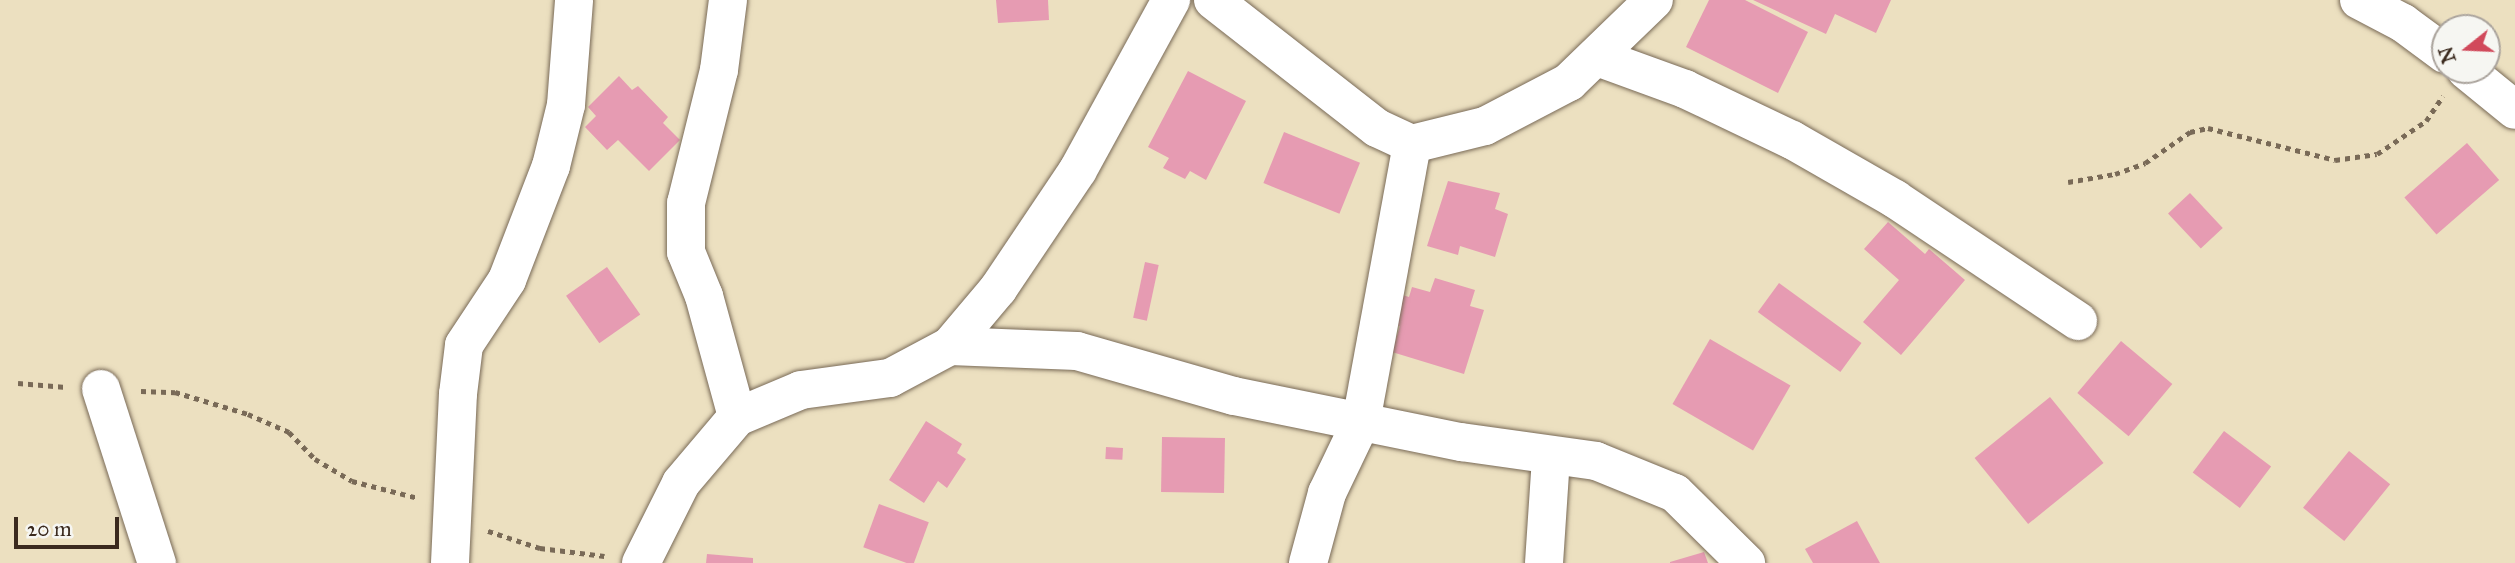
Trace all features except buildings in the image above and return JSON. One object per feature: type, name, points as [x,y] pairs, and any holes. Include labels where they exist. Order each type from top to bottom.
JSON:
[{"type":"street","points":[[450,563],[464,345],[507,280],[551,166],[566,105],[573,0]]},
{"type":"street","points":[[728,0],[719,70],[686,203],[686,252],[704,296],[737,417]]},
{"type":"street","points":[[641,561],[681,483],[737,417],[801,390],[890,378],[950,346],[998,289],[1079,170],[1171,0]]},
{"type":"street","points":[[1213,0],[1377,128],[1412,144],[1485,126],[1569,82],[1654,0]]},
{"type":"street","points":[[2359,0],[2403,23],[2431,51]]},
{"type":"street","points":[[1597,57],[1685,89],[1792,140],[1895,199],[2078,321]]},
{"type":"street","points":[[2472,84],[2515,110]]},
{"type":"street","points":[[1308,563],[1327,493],[1361,422],[1412,144]]},
{"type":"street","points":[[950,346],[1077,351],[1234,396],[1551,457],[1596,461],[1675,494],[1746,563]]},
{"type":"street","points":[[101,389],[157,563]]},
{"type":"street","points":[[1545,563],[1551,457]]},
{"type":"path","points":[[2068,181],[2115,174],[2145,163],[2190,132],[2208,128],[2335,160],[2377,155],[2426,121],[2446,84]]},
{"type":"path","points":[[18,383],[174,392],[248,414],[289,432],[316,459],[352,481],[453,508],[470,522],[515,542],[641,561]]}]
